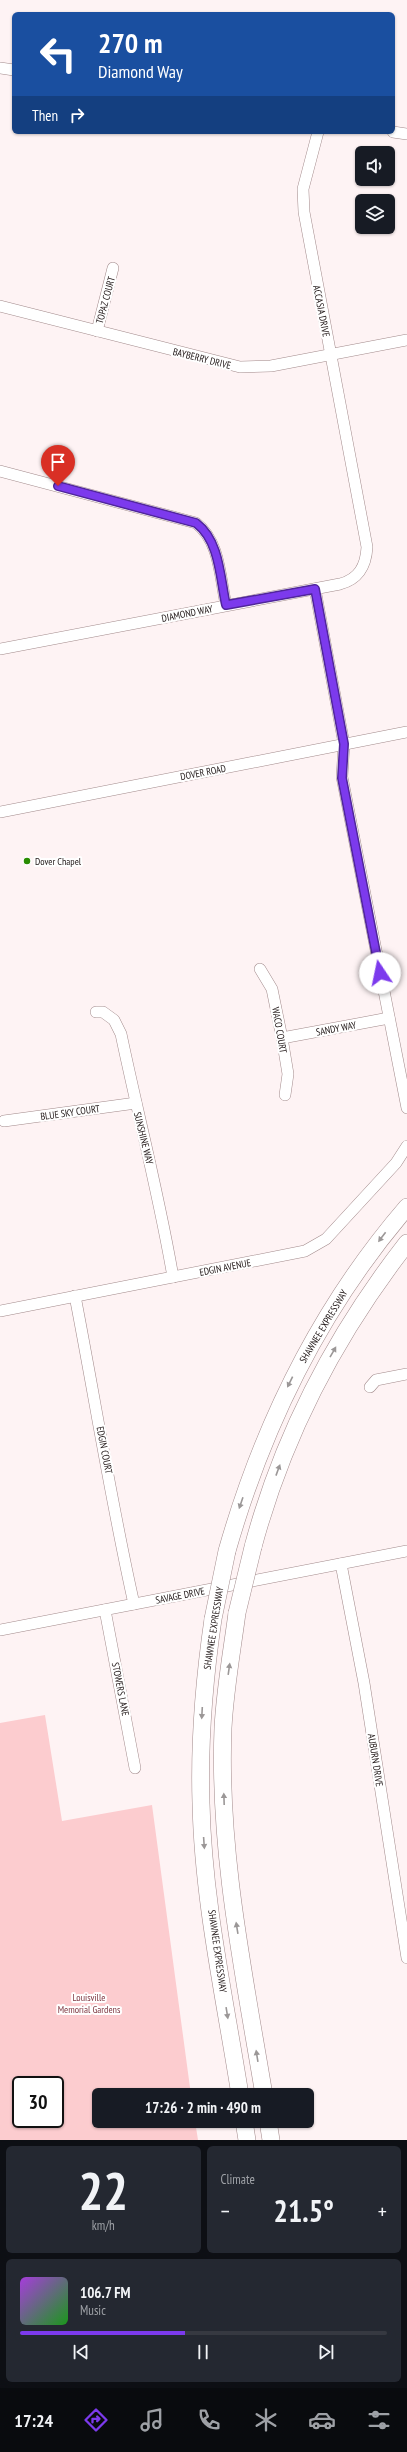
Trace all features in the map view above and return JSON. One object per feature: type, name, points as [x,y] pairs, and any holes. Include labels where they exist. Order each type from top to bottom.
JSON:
[{"type":"highway","name":"SHAWNEE EXPRESSWAY","points":[[239,2088],[216,1942],[204,1852],[201,1805],[201,1712],[212,1619],[227,1552],[251,1475],[294,1375],[329,1312],[362,1264],[407,1207]]},
{"type":"highway","points":[[263,2088],[236,1921],[225,1820],[223,1727],[237,1613],[262,1514],[286,1446],[317,1381],[353,1318],[407,1243]]},
{"type":"highway","points":[[245,2128],[247,2140]]},
{"type":"highway","points":[[269,2128],[271,2140]]},
{"type":"street","points":[[0,68],[12,70]]},
{"type":"street","points":[[395,132],[407,134]]},
{"type":"street","name":"ACCASIA DRIVE","points":[[318,134],[302,198],[357,492]]},
{"type":"street","name":"TOPAZ COURT","points":[[97,331],[113,268]]},
{"type":"street","name":"BAYBERRY DRIVE","points":[[0,306],[240,367],[267,366],[407,340]]},
{"type":"street","points":[[0,471],[196,523],[207,533],[213,543],[226,605]]},
{"type":"street","name":"DIAMOND WAY","points":[[0,649],[349,582],[356,577],[364,565],[367,547],[357,492]]},
{"type":"street","points":[[315,589],[344,744],[342,778],[407,1108]]},
{"type":"street","name":"DOVER ROAD","points":[[0,812],[407,732]]},
{"type":"street","name":"WACO COURT","points":[[260,969],[272,989],[282,1038],[288,1074],[285,1094]]},
{"type":"street","name":"SUNSHINE WAY","points":[[96,1012],[103,1012],[117,1025],[156,1182],[173,1277]]},
{"type":"street","name":"SANDY WAY","points":[[282,1038],[389,1018]]},
{"type":"street","name":"BLUE SKY COURT","points":[[4,1120],[136,1103]]},
{"type":"street","name":"EDGIN AVENUE","points":[[0,1310],[306,1251],[317,1246],[348,1216],[396,1163],[407,1146]]},
{"type":"street","name":"EDGIN COURT","points":[[75,1296],[109,1472],[119,1538],[134,1604]]},
{"type":"street","points":[[370,1387],[376,1380],[407,1374]]},
{"type":"street","name":"SAVAGE DRIVE","points":[[0,1630],[407,1550]]},
{"type":"street","name":"AUBURN DRIVE","points":[[341,1564],[361,1669],[407,1958]]},
{"type":"street","name":"STOWERS LANE","points":[[105,1610],[135,1768]]},
{"type":"green space","name":"Louisville Memorial Gardens","points":[[45,1715],[62,1821],[152,1805],[190,2088],[92,2088],[92,2128],[196,2128],[198,2140],[0,2140],[0,1723]]},
{"type":"place","name":"Dover Chapel","points":[[27,861]]},
{"type":"route","points":[[58,486],[196,523],[204,529],[213,543],[226,605],[315,589],[344,744],[342,778],[380,973]]}]
